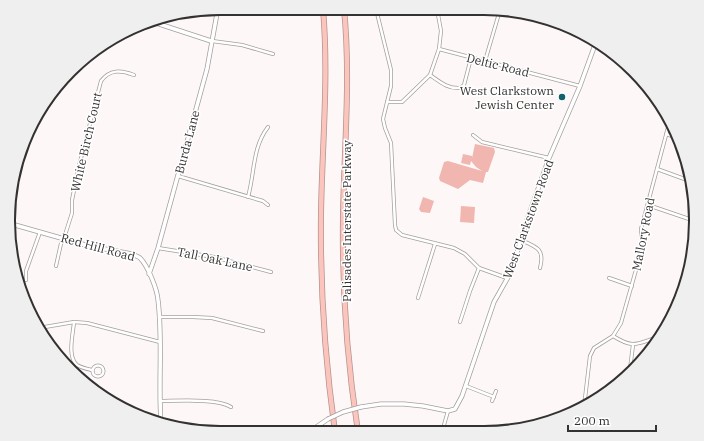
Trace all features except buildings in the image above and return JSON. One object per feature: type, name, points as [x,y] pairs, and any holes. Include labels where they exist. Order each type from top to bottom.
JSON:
[{"type":"highway","name":"Palisades Interstate Parkway","points":[[323,15],[326,76],[321,214],[321,279],[326,350],[334,426]]},
{"type":"highway","name":"Palisades Interstate Parkway","points":[[344,15],[348,88],[343,197],[343,273],[349,361],[357,426]]},
{"type":"street","name":"Burda Lane","points":[[149,274],[158,248],[207,69],[217,15]]},
{"type":"street","points":[[377,15],[391,70],[391,86],[383,119],[391,143],[396,230],[402,235],[459,251],[479,268],[507,278]]},
{"type":"street","points":[[387,102],[402,102],[430,76],[439,49],[441,31],[438,15]]},
{"type":"street","points":[[485,61],[498,15]]},
{"type":"street","points":[[161,24],[212,41],[242,46],[273,54]]},
{"type":"street","name":"West Clarkstown Road","points":[[448,411],[452,411],[456,408],[466,386],[494,302],[511,272],[549,158],[580,86],[594,48]]},
{"type":"street","name":"Deltic Road","points":[[439,49],[580,86]]},
{"type":"street","points":[[430,76],[444,86],[450,88],[460,88],[464,85],[471,58]]},
{"type":"street","name":"White Birch Court","points":[[62,239],[66,235],[72,213],[72,200],[79,166],[101,81],[104,76],[113,71],[125,72],[134,75]]},
{"type":"street","points":[[248,196],[252,181],[254,156],[262,134],[268,127]]},
{"type":"street","name":"Mallory Road","points":[[585,399],[590,356],[594,348],[613,336],[621,323],[643,245],[641,238],[642,229],[667,129]]},
{"type":"street","points":[[666,134],[670,135]]},
{"type":"street","points":[[473,135],[482,142],[549,158]]},
{"type":"street","points":[[657,169],[685,179]]},
{"type":"street","points":[[178,176],[248,196],[263,201],[268,205]]},
{"type":"street","points":[[648,205],[689,219]]},
{"type":"street","name":"Red Hill Road","points":[[15,225],[40,231],[62,239],[139,257],[144,263],[156,289],[158,300],[160,417]]},
{"type":"street","points":[[26,280],[26,271],[40,231]]},
{"type":"street","points":[[56,266],[62,239]]},
{"type":"street","points":[[521,240],[538,249],[542,257],[540,268]]},
{"type":"street","points":[[418,298],[434,244]]},
{"type":"street","name":"Tall Oak Lane","points":[[158,248],[214,257],[271,272]]},
{"type":"street","points":[[460,322],[479,268]]},
{"type":"street","points":[[609,278],[632,286]]},
{"type":"street","points":[[159,317],[212,318],[263,331]]},
{"type":"street","points":[[45,327],[74,322],[160,342]]},
{"type":"street","points":[[74,322],[72,360],[76,365],[82,368],[92,370],[98,366],[102,368],[103,372],[101,376],[97,377],[93,374],[92,370]]},
{"type":"street","points":[[613,336],[623,342],[633,345],[651,339]]},
{"type":"street","points":[[631,364],[633,345]]},
{"type":"street","points":[[466,386],[494,397]]},
{"type":"street","points":[[492,401],[496,391]]},
{"type":"street","points":[[159,401],[209,402],[227,404],[231,407]]},
{"type":"street","points":[[318,426],[343,412],[381,404],[404,404],[448,411],[444,426]]},
{"type":"shaded area","points":[[475,144],[494,148],[495,152],[483,183],[470,180],[458,189],[440,181],[439,178],[444,162],[448,161],[482,171],[471,161],[470,165],[461,163],[463,154],[472,156],[472,158]]},
{"type":"shaded area","points":[[423,197],[434,201],[430,213],[421,212],[419,209]]},
{"type":"shaded area","points":[[461,206],[475,207],[474,223],[460,222]]},
{"type":"place","name":"West Clarkstown Jewish Center","points":[[562,97]]}]
